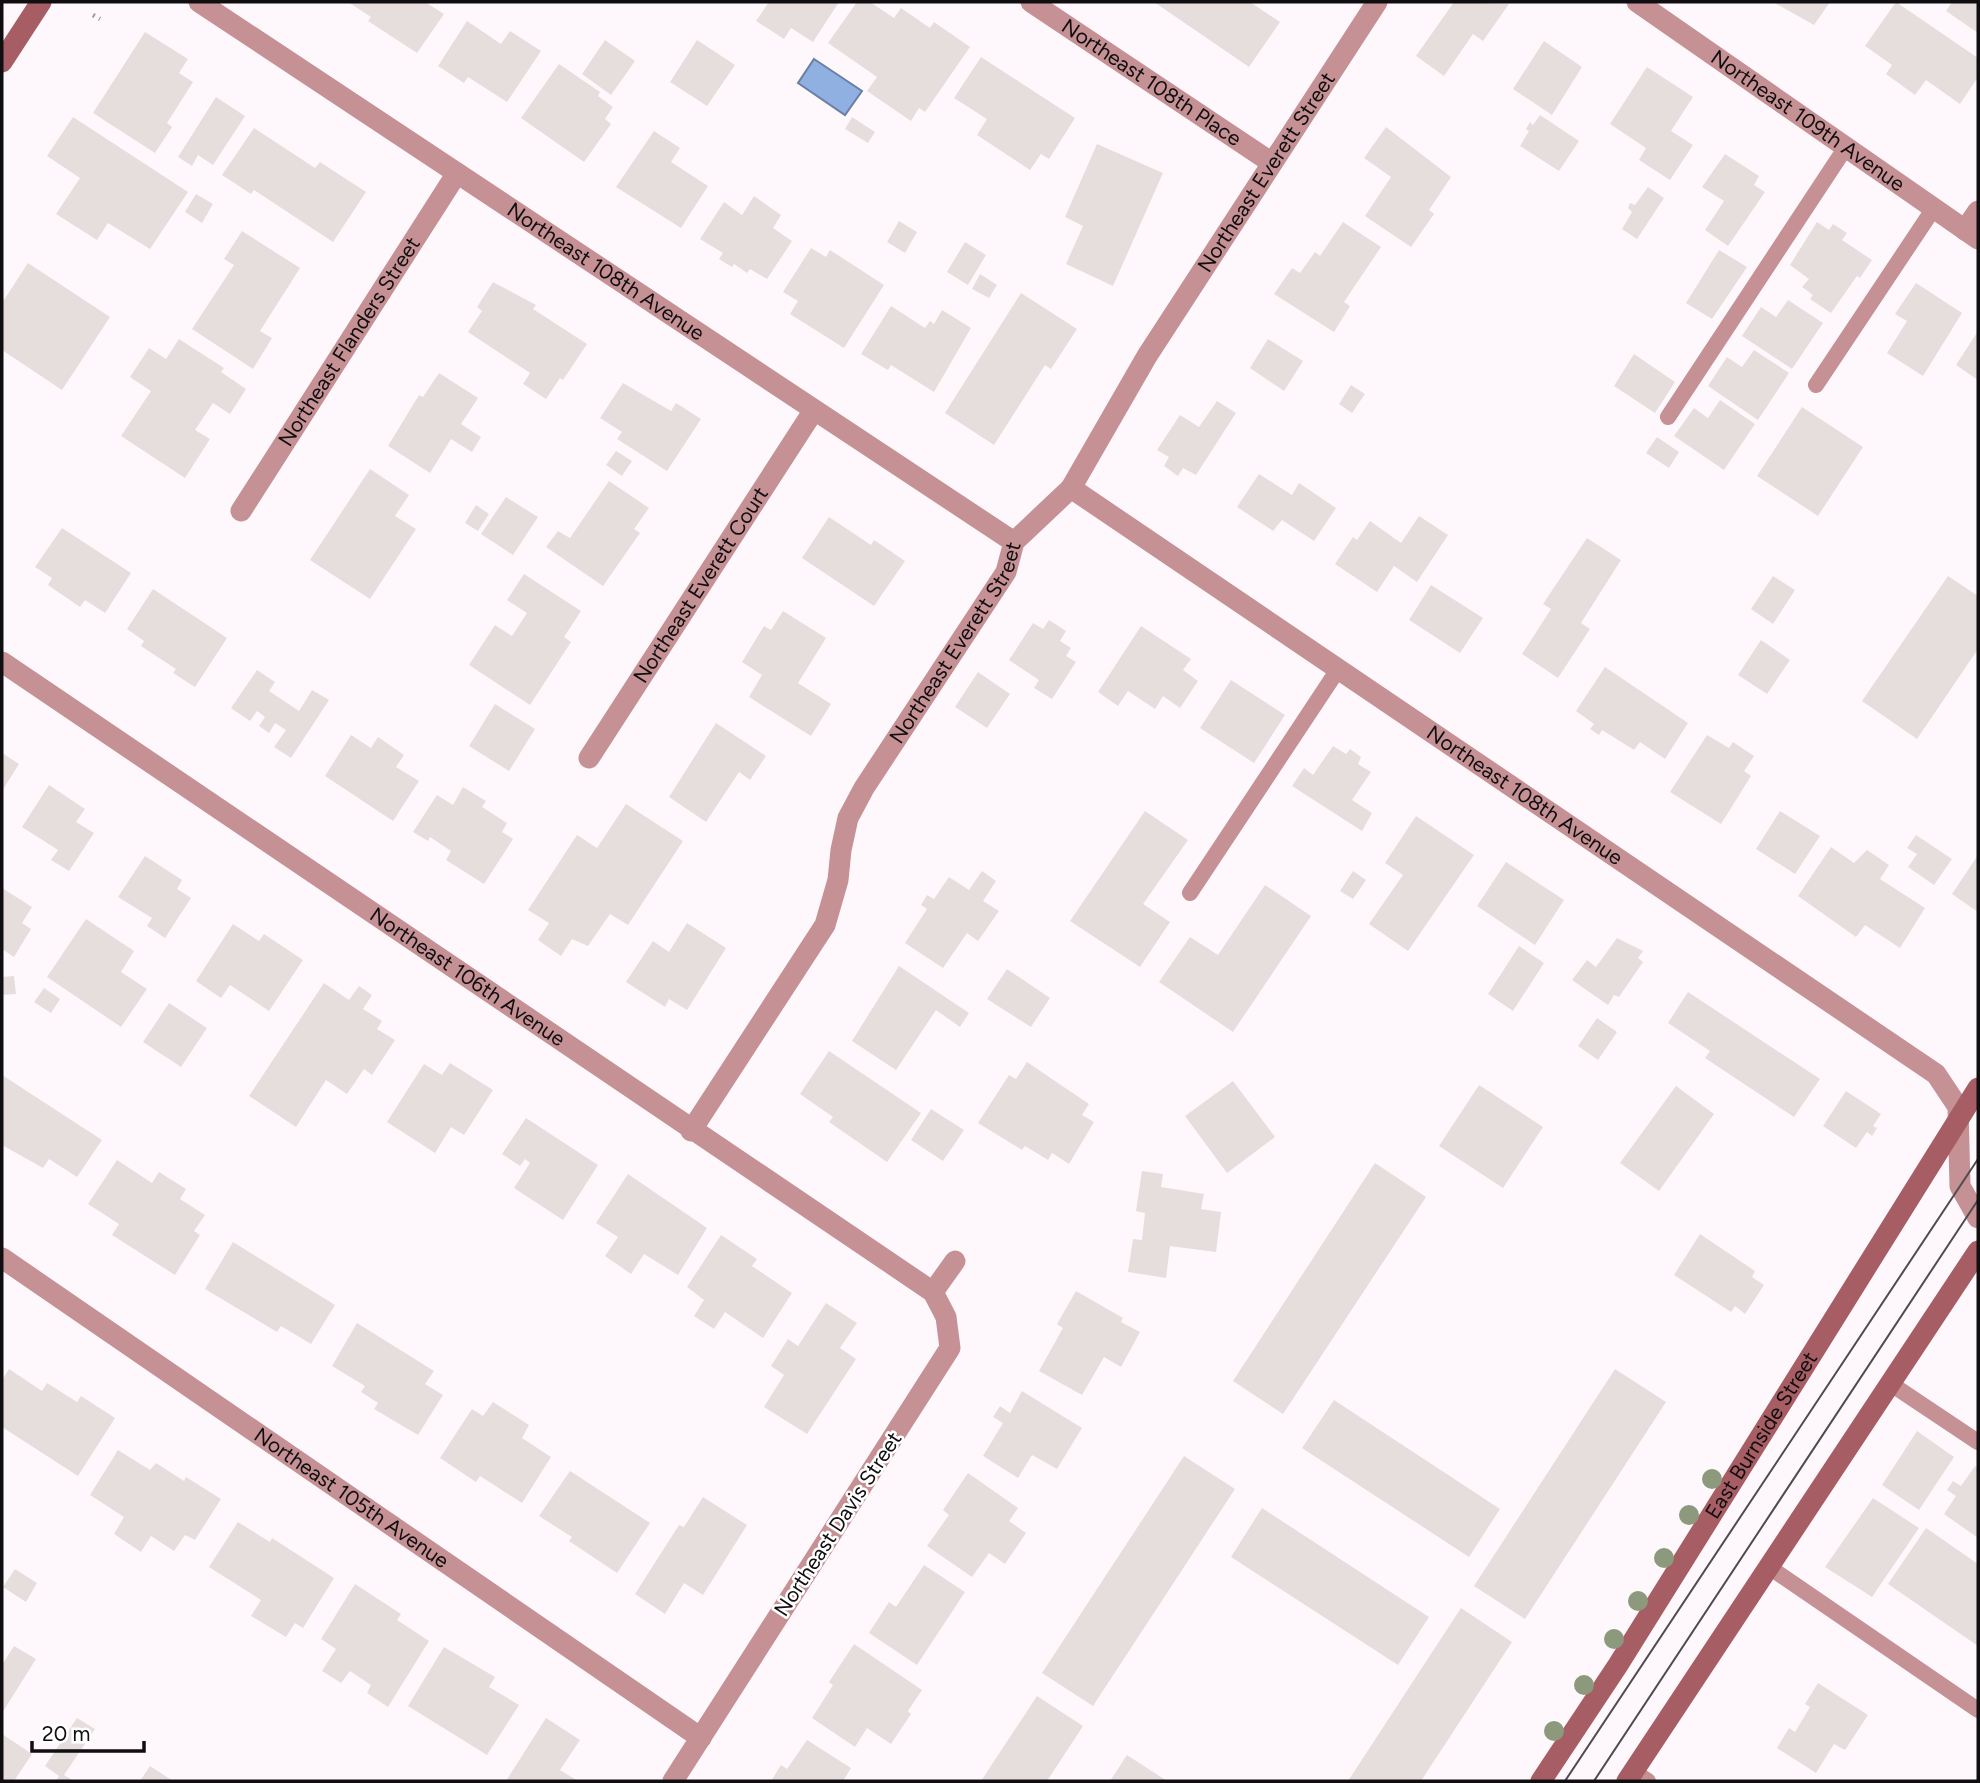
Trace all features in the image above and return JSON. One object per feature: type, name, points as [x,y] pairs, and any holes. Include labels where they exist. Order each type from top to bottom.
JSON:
[{"type":"street","points":[[2,62],[41,2]]},
{"type":"street","name":"Northeast 108th Avenue","points":[[199,2],[1014,542]]},
{"type":"street","name":"Northeast 108th Place","points":[[1031,2],[1272,163]]},
{"type":"street","name":"Northeast Everett Street","points":[[691,1131],[825,925],[838,880],[848,818],[864,788],[1006,572],[1014,542],[1071,488],[1147,356],[1377,2]]},
{"type":"street","name":"Northeast 109th Avenue","points":[[1637,2],[1972,234]]},
{"type":"street","name":"Northeast Flanders Street","points":[[241,511],[457,173]]},
{"type":"street","points":[[1972,234],[1978,211]]},
{"type":"street","name":"Northeast Everett Court","points":[[589,758],[814,410]]},
{"type":"street","name":"Northeast 108th Avenue","points":[[1071,488],[1936,1074],[1950,1091],[1958,1107],[1960,1186],[1978,1218]]},
{"type":"street","name":"Northeast 106th Avenue","points":[[2,662],[691,1131],[933,1292]]},
{"type":"street","name":"East Burnside Street","points":[[1541,1781],[1640,1630],[1978,1088]]},
{"type":"street","points":[[1636,1778],[1769,1567],[1978,1251]]},
{"type":"street","name":"Northeast 105th Avenue","points":[[2,1258],[701,1738]]},
{"type":"street","points":[[933,1292],[955,1261]]},
{"type":"street","name":"Northeast Davis Street","points":[[673,1781],[950,1348],[946,1317],[933,1292]]},
{"type":"lane","points":[[1668,417],[1846,147]]},
{"type":"lane","points":[[1816,385],[1934,208]]},
{"type":"lane","points":[[1189,893],[1339,668]]},
{"type":"lane","points":[[1891,1384],[1978,1442]]},
{"type":"lane","points":[[1769,1567],[1978,1710]]},
{"type":"path","points":[[93,15],[100,19]]},
{"type":"water","points":[[814,59],[862,91],[845,115],[798,83]]},
{"type":"building","points":[[348,2],[425,2],[444,14],[417,53],[368,21],[371,17]]},
{"type":"building","points":[[769,2],[839,2],[813,42],[791,28],[784,39],[756,21]]},
{"type":"building","points":[[857,2],[870,2],[894,18],[901,8],[930,28],[934,22],[970,47],[925,112],[919,108],[911,121],[867,91],[877,77],[828,43]]},
{"type":"building","points":[[1154,2],[1250,2],[1280,22],[1249,67]]},
{"type":"building","points":[[1454,2],[1509,4],[1483,41],[1473,34],[1444,76],[1416,56]]},
{"type":"building","points":[[1773,2],[1830,2],[1814,25]]},
{"type":"building","points":[[1896,2],[1978,58],[1978,77],[1960,104],[1926,80],[1915,95],[1886,74],[1892,65],[1865,46]]},
{"type":"building","points":[[1952,2],[1978,2],[1978,33],[1946,11]]},
{"type":"building","points":[[467,21],[501,44],[510,31],[541,51],[507,102],[468,77],[464,83],[438,66]]},
{"type":"building","points":[[145,32],[188,59],[179,73],[193,82],[167,123],[172,127],[155,153],[93,113]]},
{"type":"building","points":[[605,40],[635,61],[611,95],[582,74]]},
{"type":"building","points":[[697,40],[735,65],[707,106],[670,82]]},
{"type":"building","points":[[1544,41],[1582,67],[1552,115],[1513,89]]},
{"type":"building","points":[[981,57],[1075,118],[1049,159],[1041,154],[1030,170],[977,135],[987,119],[954,98]]},
{"type":"building","points":[[559,64],[600,92],[598,96],[613,107],[605,119],[611,124],[584,162],[521,118]]},
{"type":"building","points":[[1647,67],[1693,97],[1671,131],[1693,145],[1670,180],[1639,160],[1646,148],[1610,124]]},
{"type":"building","points":[[216,97],[245,116],[213,165],[198,155],[192,166],[178,157]]},
{"type":"building","points":[[1540,115],[1579,141],[1559,171],[1520,146],[1529,131],[1526,129],[1530,122],[1533,125]]},
{"type":"building","points":[[73,117],[188,192],[150,249],[108,223],[97,240],[56,214],[80,178],[47,156]]},
{"type":"building","points":[[852,117],[875,132],[868,143],[845,129]]},
{"type":"building","points":[[1386,127],[1451,177],[1429,210],[1434,214],[1411,247],[1365,216],[1391,177],[1364,158]]},
{"type":"building","points":[[254,128],[315,168],[320,162],[366,192],[333,242],[254,190],[251,194],[222,175]]},
{"type":"building","points":[[654,131],[680,148],[671,162],[708,186],[681,228],[616,187]]},
{"type":"building","points":[[1097,144],[1163,173],[1113,286],[1066,264],[1083,226],[1065,217]]},
{"type":"building","points":[[1725,154],[1759,176],[1754,185],[1765,192],[1728,246],[1705,230],[1724,201],[1702,187]]},
{"type":"building","points":[[1648,187],[1664,198],[1637,239],[1622,229],[1632,212],[1628,208],[1630,203],[1635,205]]},
{"type":"building","points":[[196,194],[213,204],[202,223],[185,212]]},
{"type":"building","points":[[754,196],[781,215],[773,228],[792,241],[767,279],[750,269],[747,273],[734,264],[732,267],[719,259],[723,253],[700,239],[724,202],[742,215]]},
{"type":"building","points":[[899,221],[917,232],[905,253],[887,242]]},
{"type":"building","points":[[1343,222],[1381,247],[1344,302],[1350,306],[1334,332],[1274,294],[1292,268],[1300,273],[1315,252],[1320,256]]},
{"type":"building","points":[[1817,222],[1829,230],[1833,224],[1847,233],[1842,240],[1872,260],[1831,313],[1810,299],[1813,295],[1802,287],[1809,279],[1790,265]]},
{"type":"building","points":[[242,231],[300,268],[260,331],[272,338],[253,369],[192,329],[234,265],[224,259]]},
{"type":"building","points":[[965,242],[986,255],[968,285],[947,272]]},
{"type":"building","points":[[811,248],[826,257],[830,250],[884,285],[844,348],[790,314],[798,301],[783,292]]},
{"type":"building","points":[[1719,250],[1747,267],[1712,319],[1686,303]]},
{"type":"building","points":[[28,263],[110,317],[62,390],[2,350],[2,298],[4,300]]},
{"type":"building","points":[[980,274],[997,285],[989,298],[972,289]]},
{"type":"building","points":[[493,282],[536,305],[533,309],[587,344],[563,380],[560,378],[546,399],[523,384],[530,373],[468,332],[482,311],[477,307]]},
{"type":"building","points":[[1916,283],[1962,313],[1923,376],[1887,353],[1907,321],[1895,314]]},
{"type":"building","points":[[1021,293],[1077,329],[1051,369],[1045,365],[994,445],[945,413]]},
{"type":"building","points":[[1788,300],[1823,323],[1792,369],[1742,336],[1761,307],[1776,317]]},
{"type":"building","points":[[891,306],[925,328],[930,321],[934,324],[942,310],[971,328],[934,392],[891,365],[888,370],[861,354]]},
{"type":"building","points":[[1978,331],[1978,380],[1956,365]]},
{"type":"building","points":[[179,339],[224,368],[221,372],[246,389],[230,414],[213,403],[195,430],[210,439],[185,478],[121,436],[151,391],[130,377],[149,348],[166,359]]},
{"type":"building","points":[[1268,339],[1303,361],[1284,391],[1250,368]]},
{"type":"building","points":[[1754,350],[1789,373],[1758,420],[1708,386],[1727,357],[1742,367]]},
{"type":"building","points":[[1634,354],[1675,382],[1655,413],[1614,386]]},
{"type":"building","points":[[439,373],[478,398],[461,424],[481,437],[472,452],[451,439],[430,473],[388,446],[419,395],[423,397]]},
{"type":"building","points":[[623,383],[671,411],[676,403],[701,419],[667,471],[617,439],[622,432],[600,418]]},
{"type":"building","points":[[1351,385],[1365,394],[1352,413],[1339,404]]},
{"type":"building","points":[[1720,400],[1755,424],[1724,470],[1674,436],[1694,408],[1708,418]]},
{"type":"building","points":[[1217,401],[1236,413],[1196,475],[1183,468],[1178,476],[1164,466],[1169,457],[1157,450],[1180,415],[1199,427]]},
{"type":"building","points":[[1802,407],[1863,447],[1818,516],[1757,476]]},
{"type":"building","points":[[1657,437],[1679,452],[1669,468],[1646,453]]},
{"type":"building","points":[[616,451],[632,461],[622,476],[606,465]]},
{"type":"building","points":[[370,469],[409,495],[395,516],[416,529],[370,599],[310,560]]},
{"type":"building","points":[[1259,474],[1292,495],[1299,483],[1336,508],[1314,541],[1282,520],[1273,531],[1237,507]]},
{"type":"building","points":[[609,481],[649,508],[634,529],[640,533],[603,586],[546,547],[558,531],[570,538]]},
{"type":"building","points":[[506,497],[538,517],[513,555],[481,534]]},
{"type":"building","points":[[476,505],[489,514],[478,531],[465,523]]},
{"type":"building","points":[[1419,516],[1448,535],[1417,582],[1394,566],[1377,592],[1335,564],[1353,537],[1357,540],[1370,521],[1401,543]]},
{"type":"building","points":[[829,517],[871,545],[874,540],[905,561],[874,606],[802,558]]},
{"type":"building","points":[[62,528],[131,573],[105,613],[85,600],[80,607],[48,585],[52,578],[35,567]]},
{"type":"building","points":[[1587,538],[1621,560],[1581,623],[1590,629],[1558,678],[1522,654],[1551,609],[1543,604]]},
{"type":"building","points":[[524,574],[581,611],[564,637],[571,642],[530,705],[469,665],[495,625],[512,636],[527,613],[507,600]]},
{"type":"building","points":[[1773,576],[1795,590],[1773,624],[1751,609]]},
{"type":"building","points":[[1948,576],[1978,596],[1978,649],[1917,739],[1862,701]]},
{"type":"building","points":[[1431,585],[1483,618],[1460,653],[1409,620]]},
{"type":"building","points":[[153,589],[227,638],[195,687],[173,673],[176,669],[141,646],[144,641],[127,629]]},
{"type":"building","points":[[783,611],[826,638],[798,683],[831,704],[811,736],[749,697],[762,675],[742,662],[764,626],[771,630]]},
{"type":"building","points":[[1049,620],[1066,631],[1060,641],[1071,648],[1066,656],[1076,662],[1052,699],[1034,688],[1039,680],[1009,660],[1033,623],[1043,629]]},
{"type":"building","points":[[1141,626],[1191,659],[1183,670],[1198,681],[1180,708],[1163,696],[1155,709],[1128,691],[1118,706],[1098,692]]},
{"type":"building","points":[[1761,640],[1790,660],[1767,694],[1738,675]]},
{"type":"building","points":[[1605,667],[1688,723],[1665,759],[1640,742],[1634,750],[1602,730],[1599,735],[1590,729],[1594,724],[1576,711]]},
{"type":"building","points":[[257,670],[275,682],[269,691],[299,711],[312,690],[329,700],[291,758],[274,747],[286,730],[275,723],[269,733],[259,726],[265,717],[257,711],[250,721],[231,708]]},
{"type":"building","points":[[978,672],[1010,694],[987,728],[955,707]]},
{"type":"building","points":[[1231,680],[1285,715],[1254,763],[1200,728]]},
{"type":"building","points":[[495,704],[535,729],[509,771],[469,746]]},
{"type":"building","points":[[716,723],[766,756],[750,780],[739,772],[706,822],[669,797]]},
{"type":"building","points":[[351,735],[371,748],[378,737],[404,755],[396,767],[419,781],[393,821],[325,776]]},
{"type":"building","points":[[1707,735],[1729,748],[1733,742],[1754,756],[1744,771],[1751,776],[1721,824],[1670,792]]},
{"type":"building","points":[[1333,746],[1346,754],[1350,749],[1361,757],[1358,764],[1371,772],[1352,800],[1372,813],[1362,831],[1292,786],[1304,768],[1313,775]]},
{"type":"building","points":[[2,753],[19,764],[2,791]]},
{"type":"building","points":[[49,785],[85,809],[76,822],[94,833],[69,871],[51,860],[58,850],[22,827]]},
{"type":"building","points":[[463,787],[486,801],[482,807],[507,823],[502,832],[513,839],[484,884],[446,860],[451,851],[430,837],[428,841],[413,832],[437,795],[453,805]]},
{"type":"building","points":[[626,804],[683,841],[628,925],[610,914],[588,946],[572,939],[561,956],[538,940],[549,923],[528,910],[577,835],[597,848]]},
{"type":"building","points":[[1145,811],[1188,840],[1143,904],[1170,922],[1140,967],[1070,921]]},
{"type":"building","points":[[1780,811],[1820,836],[1795,874],[1756,849]]},
{"type":"building","points":[[1416,816],[1474,855],[1408,951],[1369,924],[1403,875],[1385,863]]},
{"type":"building","points":[[1916,835],[1952,859],[1934,885],[1908,867],[1917,854],[1907,848]]},
{"type":"building","points":[[1831,847],[1854,863],[1867,850],[1889,865],[1880,879],[1925,908],[1900,948],[1865,925],[1856,937],[1798,896]]},
{"type":"building","points":[[1978,855],[1978,912],[1952,894]]},
{"type":"building","points":[[145,856],[182,880],[177,889],[191,898],[165,938],[147,926],[152,918],[118,897]]},
{"type":"building","points":[[1506,862],[1564,900],[1535,945],[1477,906]]},
{"type":"building","points":[[982,871],[996,881],[983,901],[999,911],[978,941],[967,933],[943,968],[905,943],[927,909],[921,905],[927,895],[934,899],[949,877],[969,890]]},
{"type":"building","points":[[1353,871],[1366,880],[1353,899],[1340,891]]},
{"type":"building","points":[[1265,885],[1311,916],[1233,1032],[1159,982],[1190,937],[1218,955]]},
{"type":"building","points":[[2,888],[32,907],[22,923],[31,929],[14,957],[2,949]]},
{"type":"building","points":[[86,919],[134,951],[121,972],[147,989],[121,1027],[47,977]]},
{"type":"building","points":[[687,923],[726,948],[687,1010],[669,999],[665,1007],[626,982],[653,941],[669,952]]},
{"type":"building","points":[[233,924],[259,941],[264,934],[303,960],[269,1011],[230,985],[221,998],[196,981]]},
{"type":"building","points":[[1617,938],[1643,951],[1638,958],[1643,962],[1619,997],[1614,995],[1608,1005],[1572,980],[1587,960],[1596,967]]},
{"type":"building","points":[[1519,946],[1544,963],[1513,1011],[1488,994]]},
{"type":"building","points":[[899,966],[969,1013],[960,1027],[936,1010],[896,1070],[852,1041]]},
{"type":"building","points":[[1007,969],[1050,998],[1031,1027],[987,999]]},
{"type":"building","points":[[14,976],[16,994],[2,995],[2,977]]},
{"type":"building","points":[[324,983],[349,1000],[359,986],[372,995],[363,1009],[382,1021],[377,1029],[395,1040],[372,1075],[364,1069],[347,1094],[326,1080],[296,1127],[249,1096]]},
{"type":"building","points":[[44,988],[60,999],[51,1013],[34,1002]]},
{"type":"building","points":[[1688,992],[1820,1079],[1794,1117],[1705,1058],[1710,1051],[1668,1023]]},
{"type":"building","points":[[169,1003],[207,1028],[181,1067],[143,1042]]},
{"type":"building","points":[[1597,1018],[1617,1032],[1598,1060],[1578,1046]]},
{"type":"building","points":[[829,1051],[921,1113],[887,1162],[829,1122],[833,1117],[800,1094]]},
{"type":"building","points":[[1027,1062],[1089,1104],[1082,1115],[1094,1122],[1069,1164],[1052,1153],[1048,1160],[1025,1146],[1022,1150],[978,1123],[1009,1075],[1016,1079]]},
{"type":"building","points":[[450,1063],[493,1090],[464,1135],[451,1127],[435,1153],[387,1122],[424,1064],[442,1075]]},
{"type":"building","points":[[2,1075],[102,1140],[77,1177],[49,1159],[43,1168],[2,1145]]},
{"type":"building","points":[[1233,1081],[1275,1137],[1227,1173],[1185,1116]]},
{"type":"building","points":[[1479,1085],[1543,1127],[1503,1188],[1439,1146]]},
{"type":"building","points":[[1676,1086],[1714,1114],[1659,1191],[1620,1163]]},
{"type":"building","points":[[1846,1091],[1881,1114],[1873,1126],[1877,1128],[1872,1136],[1867,1132],[1856,1148],[1823,1126]]},
{"type":"building","points":[[931,1109],[964,1130],[943,1161],[911,1140]]},
{"type":"building","points":[[526,1118],[598,1165],[563,1220],[514,1188],[530,1163],[525,1159],[520,1166],[502,1154]]},
{"type":"building","points":[[117,1160],[152,1183],[159,1172],[186,1189],[180,1199],[205,1215],[194,1231],[200,1235],[175,1275],[112,1235],[119,1224],[88,1204]]},
{"type":"building","points":[[1375,1163],[1426,1197],[1283,1414],[1233,1381]]},
{"type":"building","points":[[1142,1171],[1163,1174],[1161,1187],[1204,1194],[1201,1209],[1221,1212],[1216,1252],[1170,1246],[1166,1278],[1128,1272],[1133,1239],[1142,1240],[1145,1213],[1136,1211]]},
{"type":"building","points":[[628,1174],[707,1228],[678,1275],[644,1254],[631,1274],[605,1256],[618,1237],[596,1223]]},
{"type":"building","points":[[1700,1234],[1755,1271],[1752,1277],[1764,1285],[1745,1314],[1735,1306],[1731,1312],[1674,1275]]},
{"type":"building","points":[[721,1235],[757,1259],[752,1266],[792,1293],[763,1338],[725,1312],[714,1329],[694,1316],[704,1300],[687,1287]]},
{"type":"building","points":[[233,1242],[335,1305],[311,1344],[281,1326],[277,1332],[205,1289]]},
{"type":"building","points":[[1076,1291],[1123,1318],[1121,1322],[1140,1332],[1121,1367],[1104,1357],[1082,1395],[1039,1371],[1063,1328],[1057,1324]]},
{"type":"building","points":[[826,1303],[857,1323],[840,1348],[856,1359],[807,1434],[764,1407],[784,1375],[771,1366],[788,1339],[798,1346]]},
{"type":"building","points":[[357,1323],[434,1371],[425,1384],[443,1395],[418,1435],[374,1409],[378,1403],[361,1392],[365,1386],[332,1366]]},
{"type":"building","points":[[9,1369],[42,1391],[47,1383],[77,1402],[81,1396],[115,1418],[78,1476],[2,1427],[2,1380]]},
{"type":"building","points":[[1615,1369],[1666,1402],[1525,1619],[1474,1586]]},
{"type":"building","points":[[1022,1391],[1082,1428],[1057,1469],[1032,1455],[1018,1478],[983,1456],[1003,1423],[993,1417],[1000,1406],[1010,1413]]},
{"type":"building","points":[[1334,1400],[1500,1509],[1469,1557],[1302,1448]]},
{"type":"building","points":[[493,1402],[529,1425],[522,1438],[551,1457],[522,1503],[480,1476],[476,1482],[440,1458],[472,1409],[483,1416]]},
{"type":"building","points":[[1917,1431],[1954,1457],[1919,1510],[1882,1485]]},
{"type":"building","points":[[118,1450],[150,1470],[156,1463],[184,1481],[186,1477],[221,1499],[195,1540],[185,1535],[174,1551],[151,1536],[141,1552],[114,1534],[124,1517],[90,1495]]},
{"type":"building","points":[[1184,1456],[1235,1489],[1093,1706],[1042,1673]]},
{"type":"building","points":[[1975,1466],[1978,1468],[1978,1538],[1944,1514],[1956,1496],[1947,1490],[1953,1481],[1961,1486]]},
{"type":"building","points":[[570,1471],[650,1523],[617,1573],[569,1541],[572,1537],[539,1516]]},
{"type":"building","points":[[968,1473],[1018,1508],[1009,1521],[1026,1533],[1005,1564],[989,1553],[972,1577],[927,1546],[949,1515],[943,1510]]},
{"type":"building","points":[[703,1497],[747,1525],[703,1595],[684,1583],[665,1614],[635,1594],[679,1525],[684,1527]]},
{"type":"building","points":[[1873,1498],[1919,1528],[1872,1597],[1825,1567]]},
{"type":"building","points":[[1262,1508],[1429,1617],[1398,1665],[1231,1557]]},
{"type":"building","points":[[238,1522],[270,1542],[272,1538],[334,1578],[303,1628],[295,1623],[286,1637],[251,1616],[261,1600],[209,1567]]},
{"type":"building","points":[[1926,1528],[1978,1564],[1978,1646],[1888,1584]]},
{"type":"building","points":[[924,1565],[965,1592],[917,1665],[869,1633],[889,1602],[896,1607]]},
{"type":"building","points":[[15,1569],[37,1583],[26,1602],[3,1587]]},
{"type":"building","points":[[355,1584],[401,1614],[397,1620],[429,1641],[388,1707],[367,1693],[371,1685],[350,1671],[341,1683],[322,1671],[336,1649],[321,1639]]},
{"type":"building","points":[[1461,1608],[1512,1642],[1421,1781],[1348,1781]]},
{"type":"building","points":[[854,1644],[922,1690],[908,1711],[911,1714],[891,1744],[867,1728],[855,1747],[812,1718],[833,1685],[829,1682]]},
{"type":"building","points":[[14,1646],[36,1659],[2,1713],[2,1665]]},
{"type":"building","points":[[444,1647],[495,1677],[489,1687],[519,1705],[487,1755],[408,1706]]},
{"type":"building","points":[[1818,1683],[1868,1715],[1845,1750],[1834,1744],[1816,1773],[1777,1748],[1789,1728],[1795,1732],[1810,1707],[1805,1704]]},
{"type":"building","points":[[1037,1696],[1083,1726],[1047,1781],[981,1781]]},
{"type":"building","points":[[77,1718],[95,1729],[64,1775],[74,1781],[56,1781],[59,1776],[45,1766]]},
{"type":"building","points":[[546,1718],[580,1740],[560,1770],[578,1781],[506,1781]]},
{"type":"building","points":[[2,1734],[32,1754],[14,1781],[2,1781]]},
{"type":"building","points":[[807,1740],[851,1768],[843,1781],[771,1781],[781,1765],[787,1769]]},
{"type":"building","points":[[1127,1755],[1167,1781],[1110,1781]]},
{"type":"building","points":[[150,1766],[173,1781],[140,1781]]},
{"type":"tram line","points":[[1565,1781],[1978,1159]]},
{"type":"tram line","points":[[1594,1781],[1978,1200]]}]
